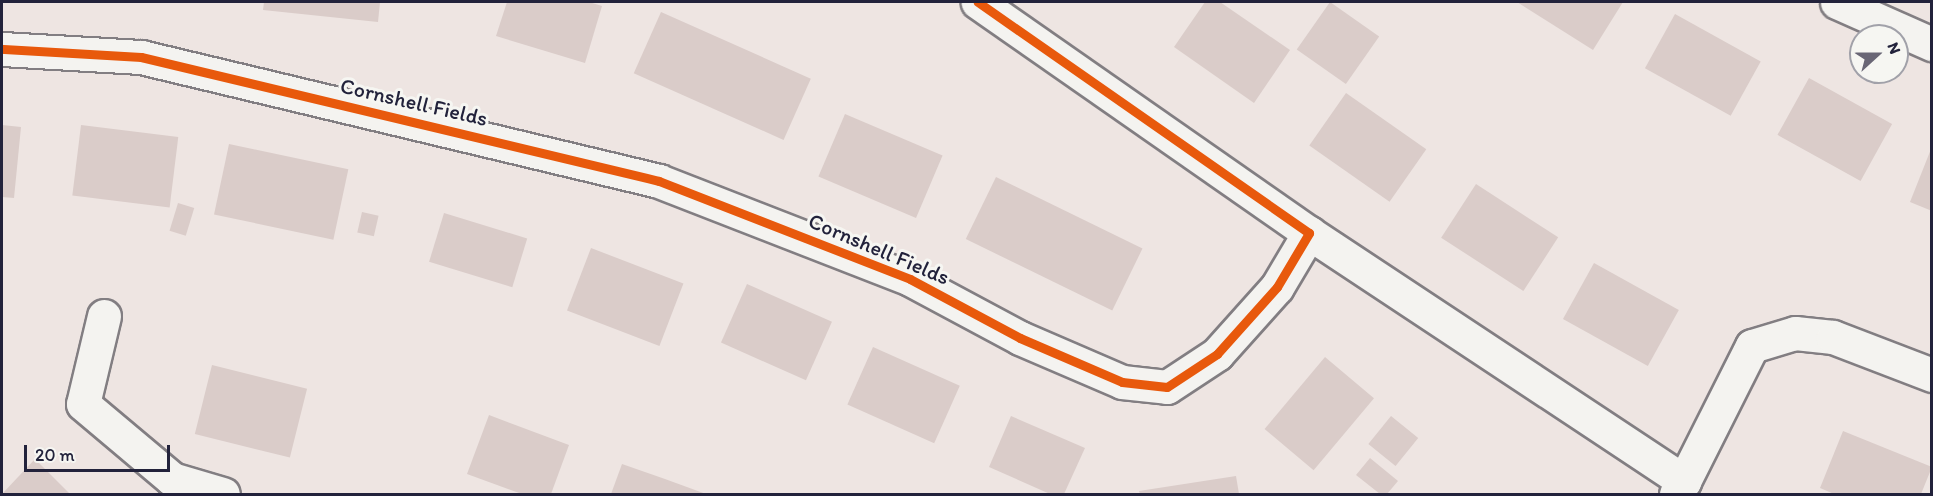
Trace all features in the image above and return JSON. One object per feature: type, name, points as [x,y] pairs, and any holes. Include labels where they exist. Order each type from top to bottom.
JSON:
[{"type":"street","points":[[978,2],[1680,488],[1752,346],[1795,333],[1833,337],[1932,375]]},
{"type":"street","points":[[1837,2],[1932,44]]},
{"type":"street","name":"Cornshell Fields","points":[[2,49],[141,57],[659,181],[910,279],[1020,338],[1122,382],[1167,387],[1217,354],[1277,287],[1309,233]]},
{"type":"street","points":[[104,316],[83,404],[172,479],[223,495]]},
{"type":"building","points":[[264,2],[380,2],[378,22],[263,10]]},
{"type":"building","points":[[507,2],[589,2],[602,6],[585,63],[496,36]]},
{"type":"building","points":[[1205,2],[1220,2],[1290,50],[1254,103],[1174,47]]},
{"type":"building","points":[[1330,2],[1379,36],[1346,84],[1297,50]]},
{"type":"building","points":[[1517,2],[1623,2],[1593,50]]},
{"type":"building","points":[[661,12],[811,79],[784,140],[634,73]]},
{"type":"building","points":[[1675,14],[1761,62],[1731,116],[1645,68]]},
{"type":"building","points":[[1809,78],[1892,124],[1861,181],[1777,135]]},
{"type":"building","points":[[1346,93],[1426,149],[1390,202],[1309,145]]},
{"type":"building","points":[[845,114],[943,155],[916,218],[818,177]]},
{"type":"building","points":[[2,125],[21,127],[14,198],[2,197]]},
{"type":"building","points":[[81,125],[178,137],[170,207],[72,195]]},
{"type":"building","points":[[229,144],[348,169],[333,240],[214,214]]},
{"type":"building","points":[[1932,149],[1932,211],[1910,202]]},
{"type":"building","points":[[996,177],[1143,248],[1112,310],[966,239]]},
{"type":"building","points":[[1476,184],[1558,237],[1523,291],[1441,238]]},
{"type":"building","points":[[178,203],[194,208],[186,236],[170,231]]},
{"type":"building","points":[[362,212],[379,216],[374,236],[357,232]]},
{"type":"building","points":[[444,213],[527,238],[512,287],[429,262]]},
{"type":"building","points":[[591,248],[683,283],[659,346],[567,311]]},
{"type":"building","points":[[1594,263],[1679,310],[1648,366],[1563,319]]},
{"type":"building","points":[[747,284],[832,322],[806,380],[721,342]]},
{"type":"building","points":[[873,347],[960,386],[934,443],[847,405]]},
{"type":"building","points":[[1325,357],[1374,398],[1314,470],[1265,429]]},
{"type":"building","points":[[212,365],[307,389],[290,458],[195,434]]},
{"type":"building","points":[[489,415],[569,445],[551,494],[522,494],[467,474]]},
{"type":"building","points":[[1011,416],[1085,448],[1064,494],[1050,494],[989,467]]},
{"type":"building","points":[[1391,416],[1418,438],[1396,466],[1368,444]]},
{"type":"building","points":[[1843,431],[1932,467],[1921,494],[1834,494],[1820,488]]},
{"type":"building","points":[[1370,458],[1398,481],[1387,494],[1380,494],[1356,475]]},
{"type":"building","points":[[35,459],[70,494],[2,494]]},
{"type":"building","points":[[622,464],[665,479],[706,494],[611,494]]},
{"type":"building","points":[[1236,476],[1239,494],[1140,494],[1139,491]]},
{"type":"cycle path","points":[[2,49],[141,57],[659,181],[910,279],[1020,338],[1122,382],[1167,387],[1217,354],[1277,287],[1309,233],[978,2]]}]
